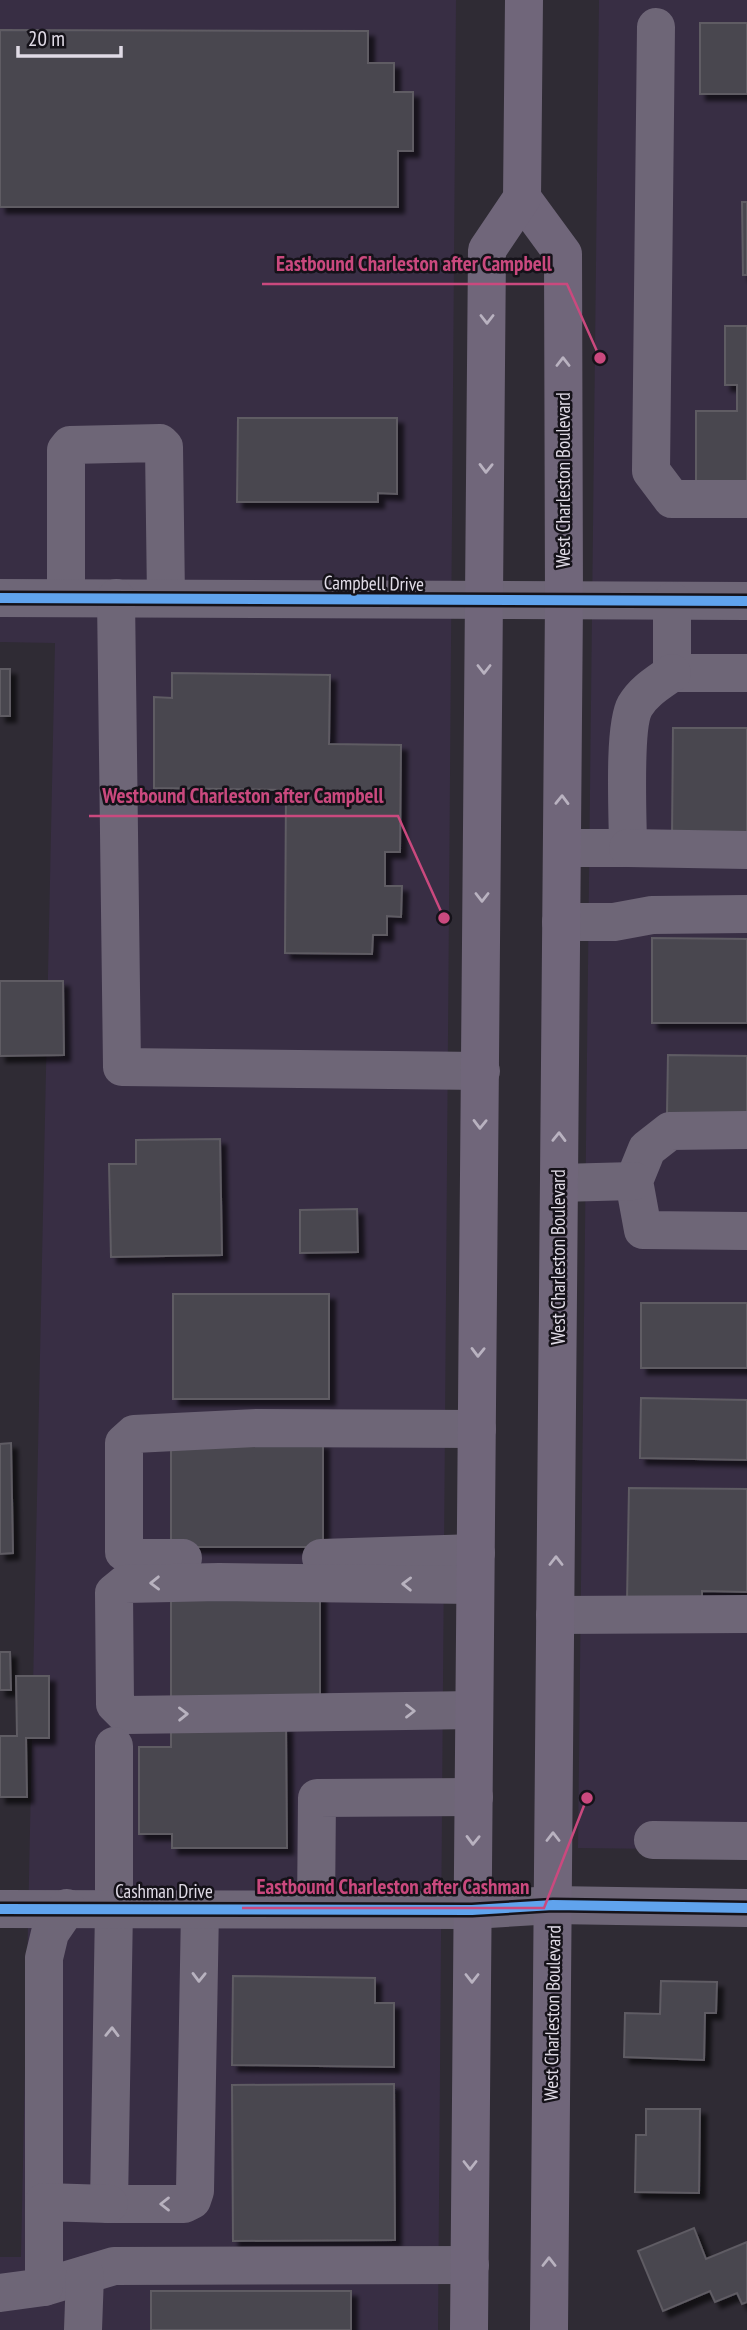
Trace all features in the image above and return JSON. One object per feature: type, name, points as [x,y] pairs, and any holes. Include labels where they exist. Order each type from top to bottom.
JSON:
[{"type":"main road","points":[[469,2330],[487,250],[522,198],[524,0]]},
{"type":"main road","name":"West Charleston Boulevard","points":[[522,198],[563,254],[564,602],[549,2330]]},
{"type":"street","points":[[656,27],[651,471],[672,499],[747,499]]},
{"type":"street","points":[[66,597],[66,450],[70,445],[160,443],[164,447],[166,597]]},
{"type":"street","points":[[116,597],[122,1067],[481,1071]]},
{"type":"street","name":"Campbell Drive","points":[[0,598],[747,601]]},
{"type":"street","points":[[672,601],[672,673]]},
{"type":"street","points":[[628,848],[628,747],[634,708],[645,693],[672,673],[747,673]]},
{"type":"street","points":[[562,848],[747,850]]},
{"type":"street","points":[[561,922],[614,922],[652,915],[747,914]]},
{"type":"street","points":[[747,1130],[670,1131],[647,1149],[634,1181],[643,1230],[747,1231]]},
{"type":"street","points":[[559,1183],[634,1181]]},
{"type":"street","points":[[476,1569],[307,1558],[134,1558],[124,1552],[124,1443],[134,1434],[257,1428],[477,1429]]},
{"type":"street","points":[[474,1710],[126,1715],[115,1704],[114,1593],[125,1584],[138,1583],[307,1582],[476,1569]]},
{"type":"street","points":[[555,1615],[747,1614]]},
{"type":"street","points":[[109,2204],[114,1746]]},
{"type":"street","points":[[316,1909],[317,1798],[474,1797]]},
{"type":"street","points":[[653,1840],[747,1840]]},
{"type":"street","name":"Cashman Drive","points":[[0,1909],[472,1909],[553,1905],[747,1908]]},
{"type":"street","points":[[44,2287],[44,1958],[50,1933],[67,1908]]},
{"type":"street","points":[[44,2202],[184,2204],[192,2200],[195,2191],[200,1909]]},
{"type":"street","points":[[0,2293],[44,2287],[114,2266],[470,2265]]},
{"type":"street","points":[[83,2330],[85,2275]]},
{"type":"shaded area","points":[[0,0],[456,0],[438,2330],[0,2330],[0,2257],[21,2257],[55,643],[0,642]]},
{"type":"shaded area","points":[[599,0],[747,0],[747,1850],[578,1848]]},
{"type":"building","points":[[700,23],[747,23],[747,94],[700,94]]},
{"type":"building","points":[[0,30],[368,31],[368,63],[394,63],[394,92],[413,92],[413,151],[398,151],[398,207],[0,207]]},
{"type":"building","points":[[742,202],[747,202],[747,275],[743,275]]},
{"type":"building","points":[[725,326],[747,326],[747,486],[696,486],[696,411],[737,411],[737,385],[725,385]]},
{"type":"building","points":[[238,418],[397,418],[397,494],[378,493],[378,502],[237,502]]},
{"type":"building","points":[[0,669],[10,669],[10,716],[0,716]]},
{"type":"building","points":[[172,673],[330,675],[329,744],[401,745],[400,852],[385,852],[385,886],[402,886],[401,917],[387,916],[387,935],[373,935],[372,954],[285,953],[286,790],[154,788],[154,697],[172,698]]},
{"type":"building","points":[[673,728],[747,728],[747,840],[672,838]]},
{"type":"building","points":[[652,938],[747,939],[747,1023],[652,1023]]},
{"type":"building","points":[[0,981],[63,981],[64,1055],[0,1056]]},
{"type":"building","points":[[668,1055],[747,1056],[747,1114],[667,1113]]},
{"type":"building","points":[[220,1139],[222,1255],[111,1257],[109,1164],[136,1164],[136,1140]]},
{"type":"building","points":[[357,1209],[358,1252],[300,1253],[300,1210]]},
{"type":"building","points":[[173,1294],[329,1294],[329,1399],[173,1399]]},
{"type":"building","points":[[641,1303],[747,1303],[747,1368],[641,1368]]},
{"type":"building","points":[[641,1398],[747,1400],[747,1460],[640,1458]]},
{"type":"building","points":[[11,1443],[13,1553],[0,1554],[0,1444]]},
{"type":"building","points":[[171,1443],[323,1443],[323,1547],[171,1547]]},
{"type":"building","points":[[629,1488],[747,1489],[747,1592],[702,1591],[702,1603],[627,1601]]},
{"type":"building","points":[[171,1594],[320,1594],[320,1704],[171,1704]]},
{"type":"building","points":[[0,1652],[10,1652],[11,1690],[0,1690]]},
{"type":"building","points":[[16,1676],[49,1676],[49,1738],[26,1738],[27,1797],[0,1797],[0,1736],[17,1736]]},
{"type":"building","points":[[286,1726],[287,1848],[172,1848],[172,1834],[139,1834],[139,1747],[171,1747],[171,1727]]},
{"type":"building","points":[[233,1976],[375,1978],[375,2003],[394,2003],[394,2067],[232,2065]]},
{"type":"building","points":[[661,1981],[717,1982],[716,2013],[705,2013],[704,2060],[624,2057],[625,2013],[660,2014]]},
{"type":"building","points":[[394,2084],[395,2240],[233,2241],[232,2085]]},
{"type":"building","points":[[646,2109],[700,2109],[699,2193],[635,2192],[636,2135],[646,2135]]},
{"type":"building","points":[[694,2228],[706,2259],[747,2242],[747,2302],[742,2304],[737,2293],[715,2302],[710,2291],[663,2311],[638,2251]]},
{"type":"building","points":[[151,2291],[351,2291],[351,2330],[151,2330]]},
{"type":"cycle path","points":[[0,598],[747,601]]},
{"type":"cycle path","points":[[0,1909],[472,1910],[553,1905],[747,1908]]},
{"type":"place","name":"Eastbound Charleston after Campbell","points":[[600,358]]},
{"type":"place","name":"Westbound Charleston after Campbell","points":[[444,918]]},
{"type":"place","name":"Eastbound Charleston after Cashman","points":[[587,1798]]}]
